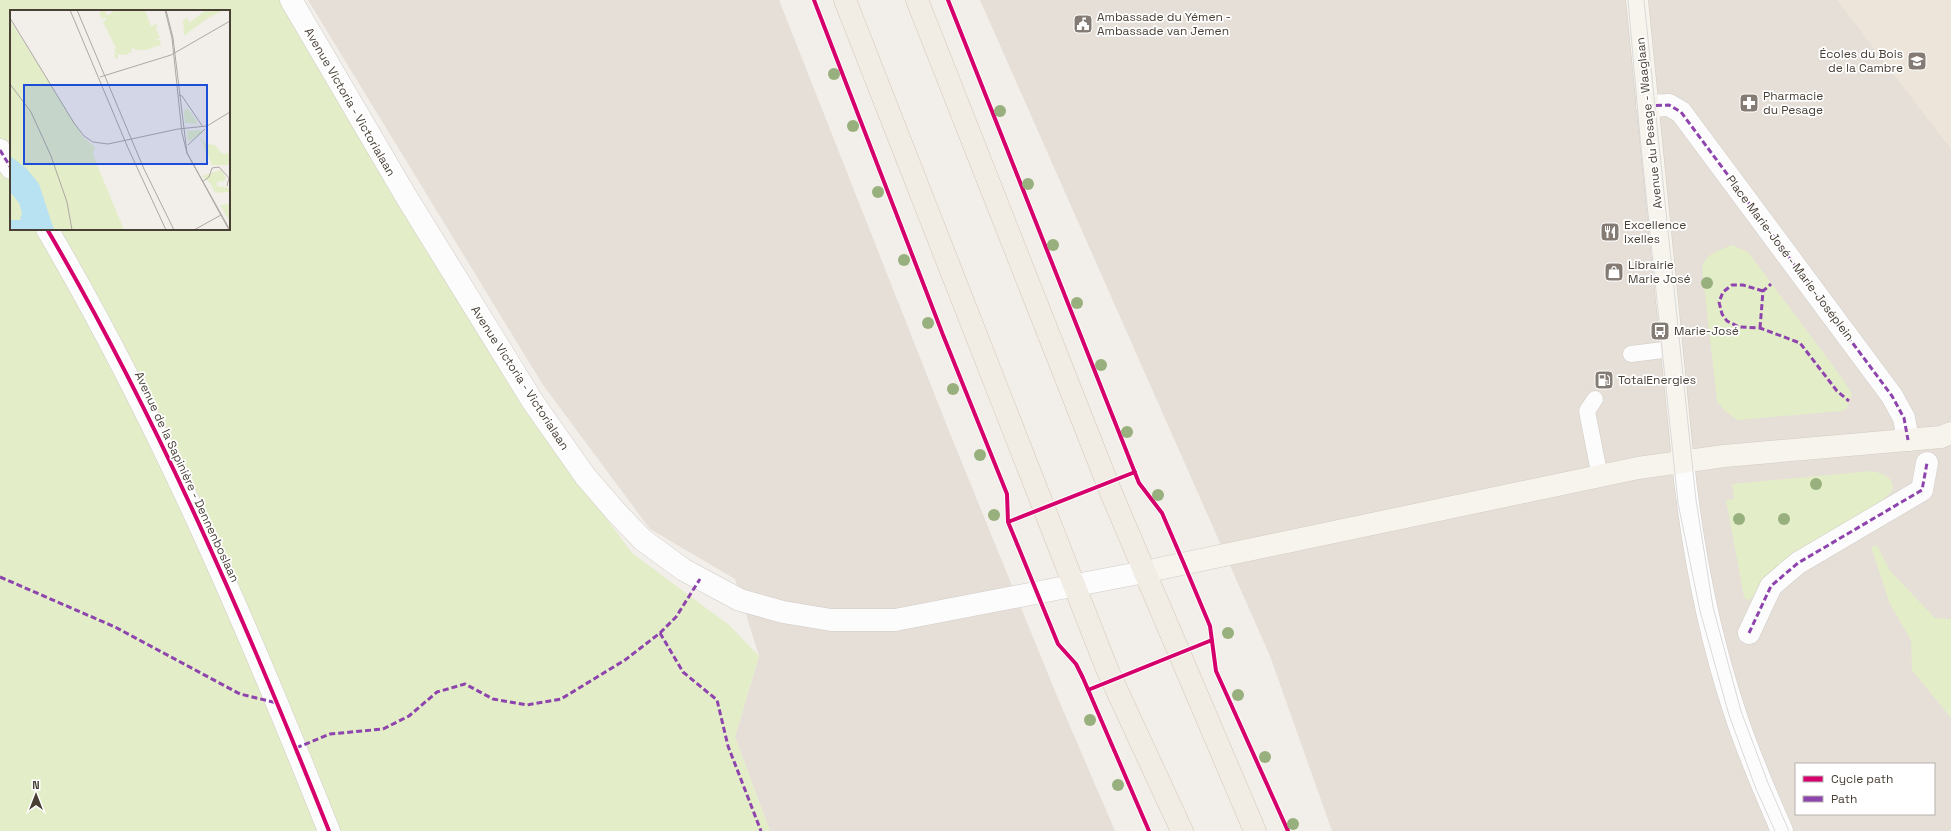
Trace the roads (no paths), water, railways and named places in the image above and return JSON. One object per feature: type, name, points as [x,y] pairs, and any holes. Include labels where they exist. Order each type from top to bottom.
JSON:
[{"type":"main road","points":[[844,0],[1107,669],[1182,831]]},
{"type":"main road","points":[[917,0],[999,210],[1144,572],[1255,831]]},
{"type":"street","name":"Avenue Victoria - Victorialaan","points":[[291,0],[407,198],[533,402],[585,476],[643,540],[684,570],[740,600],[783,612],[831,620],[895,620],[1144,572]]},
{"type":"street","name":"Avenue du Pesage - Waaglaan","points":[[1636,0],[1683,462]]},
{"type":"street","name":"Place Marie-José - Marie-Joséplein","points":[[1647,106],[1669,105],[1681,112],[1892,396],[1904,418],[1908,440]]},
{"type":"street","points":[[0,150],[10,166]]},
{"type":"street","name":"Avenue de la Sapinière - Dennenboslaan","points":[[48,230],[81,288],[135,389],[207,540],[296,748],[329,831]]},
{"type":"street","points":[[1144,572],[1638,468],[1683,462],[1941,437],[1951,433]]},
{"type":"street","points":[[1683,462],[1688,502],[1707,609],[1735,713],[1762,786],[1782,831]]},
{"type":"street","points":[[1749,633],[1771,586],[1798,563],[1922,490],[1927,463]]},
{"type":"lane","points":[[1631,354],[1671,349]]},
{"type":"lane","points":[[1595,399],[1587,411],[1600,477]]},
{"type":"tram line","points":[[1628,0],[1640,137],[1678,503],[1700,611],[1729,715],[1756,789],[1775,831]]},
{"type":"tram line","points":[[1644,0],[1696,500],[1713,607],[1741,711],[1768,783],[1789,831]]},
{"type":"place","name":"Ambassade du Yémen - Ambassade van Jemen","points":[[1083,24]]},
{"type":"place","name":"Écoles du Bois de la Cambre","points":[[1917,61]]},
{"type":"place","name":"Pharmacie du Pesage","points":[[1749,103]]},
{"type":"place","name":"Excellence Ixelles","points":[[1610,232]]},
{"type":"place","name":"Librairie Marie José","points":[[1614,272]]},
{"type":"place","name":"Marie-José","points":[[1660,331]]},
{"type":"place","name":"TotalEnergies","points":[[1604,380]]}]
